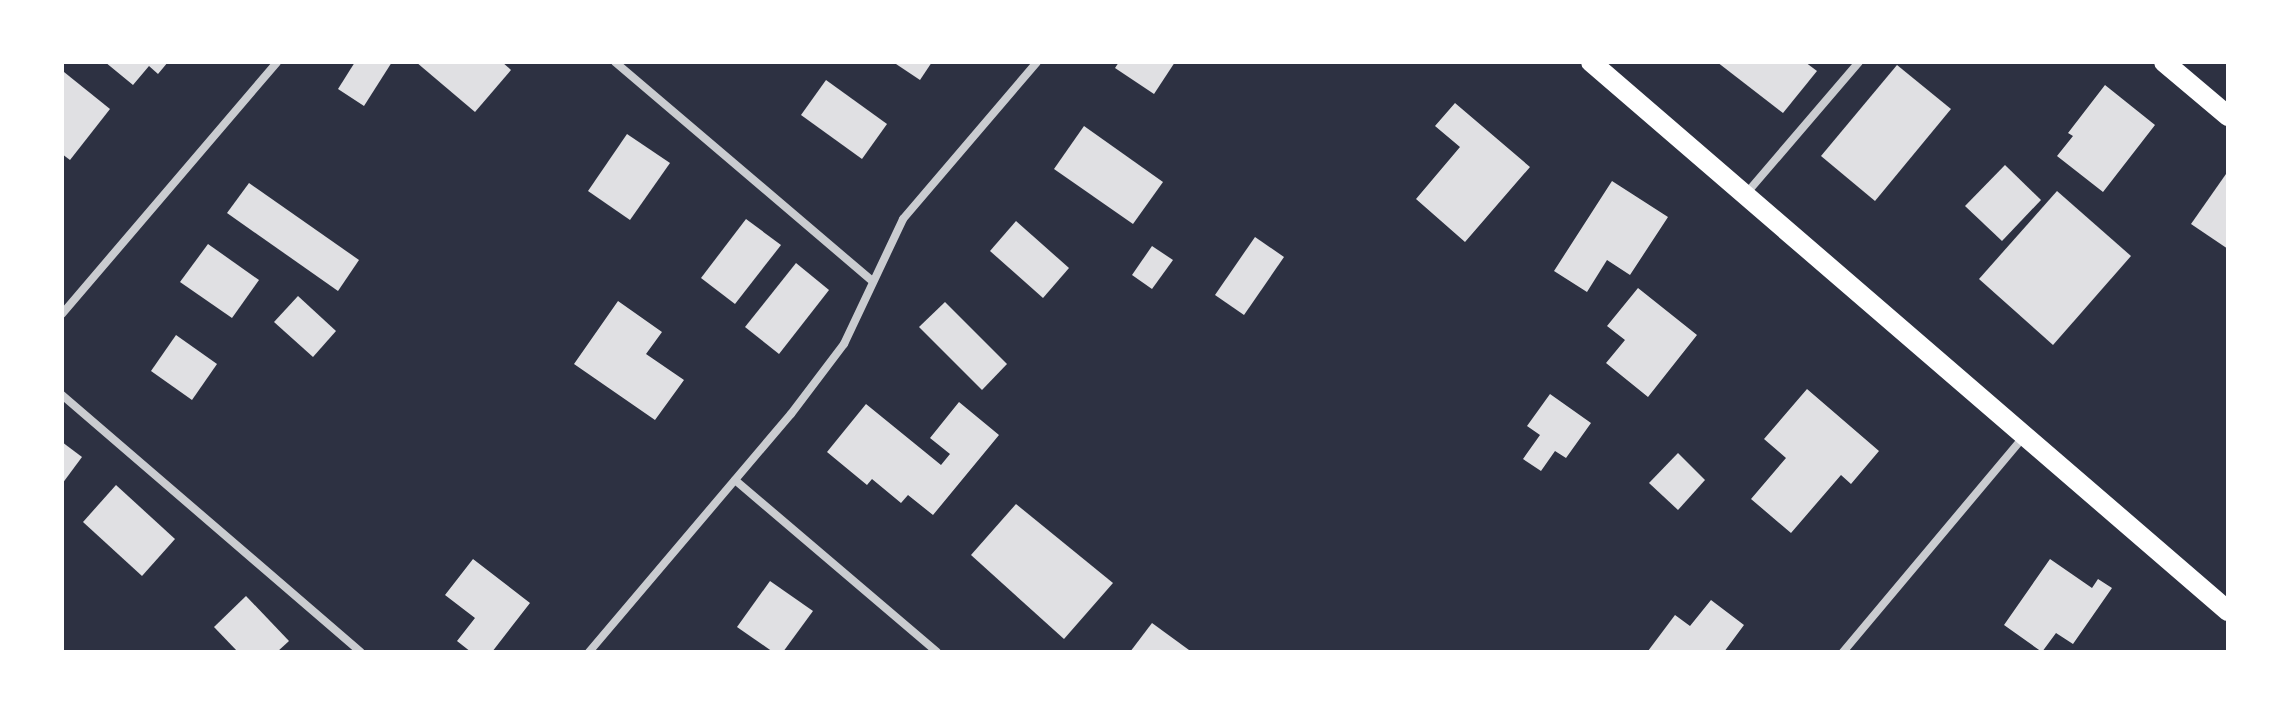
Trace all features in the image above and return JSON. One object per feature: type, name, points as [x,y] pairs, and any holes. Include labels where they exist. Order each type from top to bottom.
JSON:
[{"type":"main road","points":[[1591,62],[2228,611]]},
{"type":"main road","points":[[2164,62],[2228,116]]},
{"type":"street","points":[[62,314],[277,62]]},
{"type":"street","points":[[615,62],[870,279]]},
{"type":"street","points":[[589,652],[735,480],[844,344],[870,279],[903,219],[1037,62]]},
{"type":"street","points":[[1745,196],[1859,62]]},
{"type":"street","points":[[62,395],[361,652]]},
{"type":"street","points":[[1843,652],[2025,435]]},
{"type":"street","points":[[735,480],[937,652]]},
{"type":"building","points":[[105,62],[168,62],[158,74],[149,66],[133,85]]},
{"type":"building","points":[[355,62],[392,62],[364,106],[338,89]]},
{"type":"building","points":[[416,62],[502,62],[511,70],[475,112]]},
{"type":"building","points":[[893,62],[932,62],[920,80]]},
{"type":"building","points":[[1119,62],[1175,62],[1154,94],[1115,68]]},
{"type":"building","points":[[1717,62],[1805,62],[1817,71],[1783,113]]},
{"type":"building","points":[[1897,65],[1951,109],[1875,201],[1821,156]]},
{"type":"building","points":[[64,72],[110,109],[70,160],[62,154]]},
{"type":"building","points":[[826,80],[887,124],[862,159],[801,115]]},
{"type":"building","points":[[2105,85],[2155,125],[2103,192],[2057,156],[2073,136],[2068,133]]},
{"type":"building","points":[[1455,103],[1530,167],[1465,242],[1416,199],[1460,147],[1435,126]]},
{"type":"building","points":[[1084,126],[1163,182],[1133,224],[1054,169]]},
{"type":"building","points":[[627,134],[670,163],[630,220],[588,191]]},
{"type":"building","points":[[2005,165],[2041,200],[2002,241],[1965,206]]},
{"type":"building","points":[[2226,174],[2228,176],[2228,249],[2191,224]]},
{"type":"building","points":[[1612,181],[1668,217],[1630,275],[1607,260],[1587,292],[1554,271]]},
{"type":"building","points":[[249,183],[359,260],[338,291],[227,213]]},
{"type":"building","points":[[2057,191],[2131,256],[2053,345],[1979,279]]},
{"type":"building","points":[[746,219],[781,245],[735,304],[701,278]]},
{"type":"building","points":[[1016,221],[1069,268],[1043,298],[990,251]]},
{"type":"building","points":[[1255,237],[1284,257],[1244,315],[1215,295]]},
{"type":"building","points":[[208,244],[259,280],[232,318],[180,282]]},
{"type":"building","points":[[1152,246],[1173,260],[1152,289],[1132,275]]},
{"type":"building","points":[[796,263],[829,290],[779,354],[745,327]]},
{"type":"building","points":[[1638,288],[1697,335],[1648,397],[1606,363],[1625,340],[1607,326]]},
{"type":"building","points":[[298,296],[336,331],[313,357],[274,322]]},
{"type":"building","points":[[618,301],[662,332],[646,354],[684,380],[655,420],[574,364]]},
{"type":"building","points":[[945,302],[1007,364],[982,390],[919,327]]},
{"type":"building","points":[[176,335],[217,364],[192,400],[151,371]]},
{"type":"building","points":[[1807,389],[1879,451],[1851,484],[1841,475],[1791,533],[1751,499],[1786,458],[1764,439]]},
{"type":"building","points":[[1550,394],[1591,423],[1566,458],[1555,451],[1541,471],[1523,459],[1540,435],[1527,426]]},
{"type":"building","points":[[959,402],[999,435],[933,515],[908,495],[901,503],[872,479],[867,485],[827,452],[866,404],[941,465],[950,454],[930,438]]},
{"type":"building","points":[[62,442],[82,457],[62,484]]},
{"type":"building","points":[[1678,453],[1705,480],[1678,510],[1649,483]]},
{"type":"building","points":[[116,485],[175,539],[142,576],[83,522]]},
{"type":"building","points":[[1016,504],[1113,583],[1064,639],[971,555]]},
{"type":"building","points":[[473,559],[530,603],[492,652],[471,652],[457,641],[475,618],[445,595]]},
{"type":"building","points":[[2050,559],[2092,588],[2098,579],[2112,588],[2073,644],[2056,633],[2042,652],[2004,625]]},
{"type":"building","points":[[770,581],[813,611],[783,652],[773,652],[737,627]]},
{"type":"building","points":[[246,596],[289,641],[277,652],[238,652],[214,627]]},
{"type":"building","points":[[1711,600],[1744,625],[1724,652],[1648,651],[1675,615],[1690,626]]},
{"type":"building","points":[[1152,623],[1189,650],[1188,652],[1130,652]]}]
